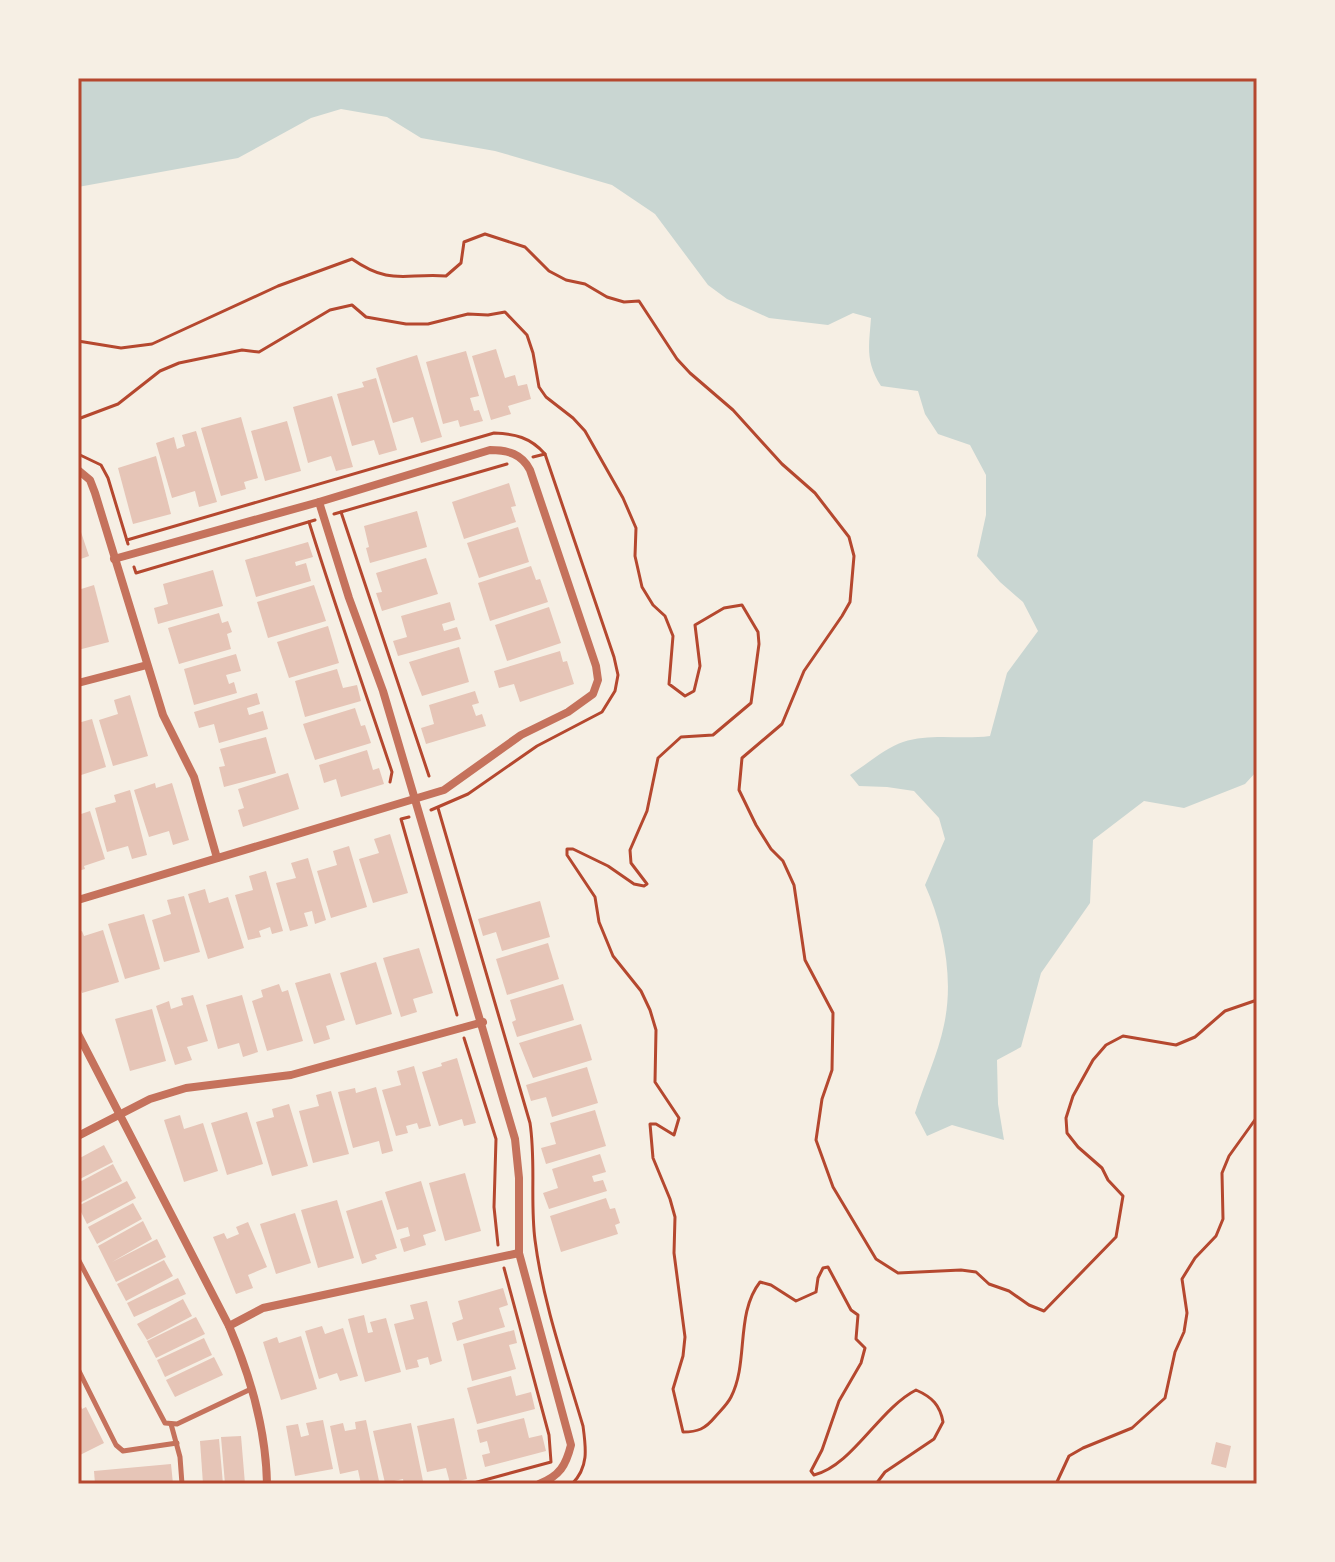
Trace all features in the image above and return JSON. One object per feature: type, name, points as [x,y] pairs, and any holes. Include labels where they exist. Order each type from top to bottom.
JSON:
[{"type":"street","points":[[78,900],[444,790],[521,735],[568,712],[593,694],[598,680],[596,666],[530,470],[520,457],[504,450],[490,450],[114,559]]},
{"type":"street","points":[[78,470],[90,480],[163,715],[194,777],[217,858]]},
{"type":"street","points":[[319,502],[383,691],[515,1139],[519,1178],[519,1253],[571,1445],[566,1465],[553,1479],[539,1484]]},
{"type":"street","points":[[78,683],[147,665]]},
{"type":"street","points":[[78,1136],[150,1099],[186,1088],[291,1075],[483,1022]]},
{"type":"street","points":[[78,1034],[229,1326],[242,1358],[261,1428],[267,1484]]},
{"type":"street","points":[[229,1326],[263,1308],[519,1253]]},
{"type":"lane","points":[[78,1259],[165,1423],[177,1424],[251,1389]]},
{"type":"lane","points":[[78,1369],[116,1445],[123,1451],[177,1443]]},
{"type":"lane","points":[[171,1424],[177,1443],[182,1484]]},
{"type":"path","points":[[78,341],[121,348],[152,344],[278,286],[352,259],[368,270],[394,278],[446,276],[461,263],[464,242],[485,234],[525,247],[549,271],[566,280],[585,284],[607,297],[624,302],[639,301],[677,359],[733,410],[782,464],[815,493],[849,537],[854,556],[850,602],[804,671],[782,724],[742,758],[739,790],[756,825],[771,849],[783,861],[794,885],[805,960],[833,1013],[832,1070],[822,1099],[816,1140],[833,1187],[876,1259],[898,1273],[976,1272],[989,1284],[1009,1291],[1044,1311],[1116,1237],[1123,1196],[1102,1168],[1067,1133],[1066,1118],[1073,1096],[1093,1060],[1106,1045],[1123,1036],[1176,1045],[1195,1037],[1225,1011],[1257,1000]]},
{"type":"path","points":[[78,419],[118,404],[160,371],[217,353],[242,350],[259,352],[330,310],[352,305],[366,317],[406,324],[428,324],[468,314],[505,312],[527,335],[539,387],[585,431],[623,498],[636,528],[635,556],[642,587],[653,605],[665,616],[673,636],[669,684],[676,690],[685,696],[694,691],[700,666],[695,625],[724,608],[742,605],[758,632],[751,703],[713,735],[681,737],[658,758],[647,811],[630,850],[631,863],[647,884],[634,884],[608,866],[573,849],[567,849],[567,855],[595,897],[599,922],[613,956],[641,991],[650,1010],[656,1030],[655,1082],[679,1118],[674,1135],[656,1124],[650,1124],[649,1131],[653,1158],[675,1217],[674,1253],[685,1337],[673,1389],[683,1432],[706,1427],[732,1396],[747,1311],[752,1292],[760,1282],[771,1285],[796,1301],[816,1292],[818,1278],[823,1268],[828,1267],[851,1310],[858,1315],[856,1339],[865,1348],[861,1363],[839,1401],[822,1450],[811,1471],[814,1475],[835,1465],[902,1398],[916,1390],[930,1396],[941,1410],[943,1422],[934,1439],[885,1472],[876,1484]]},
{"type":"path","points":[[127,540],[494,433],[515,434],[528,439],[545,454],[614,657],[618,675],[615,691],[602,712],[526,753],[468,794],[441,807],[401,819],[496,1139],[494,1207],[500,1257],[549,1435],[551,1462],[470,1484]]},
{"type":"path","points":[[78,454],[101,465],[108,478],[136,573],[520,457],[545,454]]},
{"type":"path","points":[[341,512],[429,776]]},
{"type":"path","points":[[309,522],[338,618],[364,684],[392,772],[390,782]]},
{"type":"path","points":[[1056,1484],[1069,1456],[1132,1428],[1165,1398],[1175,1352],[1186,1322],[1182,1279],[1195,1258],[1216,1236],[1223,1219],[1222,1173],[1229,1156],[1257,1117]]},
{"type":"shaded area","points":[[78,78],[1257,78],[1257,771],[1245,784],[1184,808],[1144,801],[1093,840],[1090,903],[1041,973],[1021,1047],[997,1060],[998,1104],[1004,1140],[952,1125],[927,1136],[915,1113],[938,1047],[947,1008],[947,972],[942,936],[925,885],[945,839],[939,818],[914,791],[859,786],[850,775],[903,742],[924,738],[990,736],[1007,673],[1038,631],[1023,602],[977,556],[986,515],[986,475],[970,445],[938,434],[925,414],[918,391],[881,386],[870,361],[871,318],[853,313],[828,325],[769,318],[727,299],[708,285],[655,214],[612,185],[495,151],[421,138],[387,117],[341,109],[311,118],[238,158],[78,187]]},
{"type":"building","points":[[496,349],[505,378],[515,375],[518,386],[527,384],[531,399],[508,406],[511,414],[491,420],[472,356]]},
{"type":"building","points":[[466,351],[479,396],[470,398],[474,411],[479,410],[483,421],[460,427],[458,420],[443,424],[426,362]]},
{"type":"building","points":[[417,355],[442,437],[421,443],[413,417],[393,423],[376,368]]},
{"type":"building","points":[[376,378],[397,450],[379,455],[374,440],[352,446],[337,394],[364,387],[362,382]]},
{"type":"building","points":[[332,396],[353,467],[336,471],[331,456],[308,463],[293,407]]},
{"type":"building","points":[[241,417],[258,478],[244,482],[246,489],[221,496],[201,428]]},
{"type":"building","points":[[287,421],[301,471],[265,481],[251,431]]},
{"type":"building","points":[[196,431],[217,502],[199,507],[195,491],[172,498],[156,443],[174,437],[177,449],[185,446],[182,435]]},
{"type":"building","points":[[156,456],[171,514],[133,524],[118,468]]},
{"type":"building","points":[[509,483],[516,506],[511,507],[516,522],[464,539],[452,502]]},
{"type":"building","points":[[417,511],[427,547],[370,563],[364,526]]},
{"type":"building","points":[[78,523],[89,556],[78,560]]},
{"type":"building","points":[[518,527],[529,562],[479,578],[467,543]]},
{"type":"building","points":[[308,542],[313,557],[295,562],[296,566],[306,563],[311,581],[256,597],[245,560]]},
{"type":"building","points":[[426,558],[438,594],[382,611],[376,593],[382,592],[376,573]]},
{"type":"building","points":[[531,566],[536,580],[540,579],[548,602],[490,621],[478,583]]},
{"type":"building","points":[[213,570],[223,606],[158,624],[154,608],[168,604],[163,584]]},
{"type":"building","points":[[94,585],[109,642],[78,650],[78,590]]},
{"type":"building","points":[[314,585],[326,621],[268,638],[257,602]]},
{"type":"building","points":[[450,602],[455,620],[442,624],[444,631],[457,627],[461,639],[398,656],[393,641],[407,637],[401,616]]},
{"type":"building","points":[[549,607],[561,643],[507,661],[495,625]]},
{"type":"building","points":[[219,613],[222,623],[228,621],[232,632],[227,634],[231,649],[179,664],[168,628]]},
{"type":"building","points":[[328,626],[339,663],[289,678],[277,642]]},
{"type":"building","points":[[459,647],[469,682],[422,696],[409,662]]},
{"type":"building","points":[[560,651],[563,662],[567,661],[574,684],[520,702],[514,684],[499,688],[494,671]]},
{"type":"building","points":[[236,654],[241,671],[226,675],[229,684],[234,682],[237,693],[194,705],[184,669]]},
{"type":"building","points":[[337,669],[343,688],[357,685],[361,701],[305,717],[295,681]]},
{"type":"building","points":[[475,691],[479,703],[472,705],[476,716],[482,714],[486,726],[426,744],[421,728],[434,724],[429,705]]},
{"type":"building","points":[[257,693],[260,704],[247,708],[249,715],[263,711],[268,729],[219,743],[214,724],[199,728],[194,712]]},
{"type":"building","points":[[130,695],[148,756],[113,766],[99,720],[118,714],[114,700]]},
{"type":"building","points":[[355,708],[371,743],[315,760],[303,724]]},
{"type":"building","points":[[92,719],[106,767],[78,776],[78,723]]},
{"type":"building","points":[[266,737],[276,773],[224,787],[219,767],[225,766],[220,749]]},
{"type":"building","points":[[367,750],[373,770],[379,768],[384,784],[341,797],[336,779],[324,783],[319,765]]},
{"type":"building","points":[[288,773],[299,809],[243,827],[238,810],[244,808],[238,789]]},
{"type":"building","points":[[155,783],[156,788],[172,783],[189,840],[173,845],[169,831],[149,837],[134,790]]},
{"type":"building","points":[[130,790],[147,855],[132,859],[128,846],[107,852],[95,808],[116,802],[114,795]]},
{"type":"building","points":[[90,811],[105,859],[78,871],[78,815]]},
{"type":"building","points":[[390,834],[408,893],[373,903],[359,859],[379,853],[374,839]]},
{"type":"building","points":[[349,846],[367,907],[331,918],[317,871],[337,865],[333,851]]},
{"type":"building","points":[[308,858],[326,920],[315,924],[312,911],[304,913],[308,926],[290,931],[276,883],[296,878],[291,863]]},
{"type":"building","points":[[266,871],[283,931],[272,934],[270,927],[259,931],[261,937],[248,940],[235,895],[253,890],[249,876]]},
{"type":"building","points":[[205,889],[209,903],[228,897],[244,948],[208,959],[188,894]]},
{"type":"building","points":[[184,896],[200,952],[164,962],[152,920],[171,914],[167,900]]},
{"type":"building","points":[[540,901],[550,937],[502,951],[496,932],[483,936],[478,919]]},
{"type":"building","points":[[144,914],[160,969],[125,979],[108,924]]},
{"type":"building","points":[[103,930],[119,982],[82,993],[78,978],[78,932],[82,931],[84,936]]},
{"type":"building","points":[[548,943],[559,979],[507,995],[496,959]]},
{"type":"building","points":[[419,948],[433,993],[413,999],[417,1012],[401,1017],[383,958]]},
{"type":"building","points":[[376,962],[392,1014],[356,1025],[340,973]]},
{"type":"building","points":[[330,973],[345,1020],[326,1026],[330,1039],[314,1044],[295,983]]},
{"type":"building","points":[[279,984],[282,992],[288,990],[303,1041],[267,1051],[252,1001],[263,997],[261,990]]},
{"type":"building","points":[[563,984],[574,1020],[517,1037],[510,1000]]},
{"type":"building","points":[[193,995],[208,1041],[187,1047],[192,1060],[175,1065],[156,1006],[169,1001],[171,1009],[183,1005],[181,998]]},
{"type":"building","points":[[242,995],[258,1052],[243,1057],[239,1043],[218,1049],[206,1005]]},
{"type":"building","points":[[152,1009],[166,1061],[130,1071],[115,1019]]},
{"type":"building","points":[[581,1024],[592,1060],[533,1078],[519,1043]]},
{"type":"building","points":[[457,1058],[476,1123],[464,1126],[462,1119],[439,1126],[422,1072]]},
{"type":"building","points":[[414,1066],[431,1126],[419,1129],[417,1123],[406,1126],[408,1133],[396,1136],[382,1090],[401,1085],[397,1071]]},
{"type":"building","points":[[587,1067],[598,1103],[552,1117],[546,1097],[531,1101],[526,1085]]},
{"type":"building","points":[[376,1087],[393,1151],[382,1154],[379,1141],[353,1148],[338,1092],[355,1088],[356,1093]]},
{"type":"building","points":[[331,1091],[349,1154],[313,1163],[299,1111],[319,1106],[316,1095]]},
{"type":"building","points":[[289,1104],[308,1166],[272,1176],[256,1122],[274,1117],[272,1109]]},
{"type":"building","points":[[595,1110],[606,1146],[546,1164],[541,1148],[556,1144],[550,1123]]},
{"type":"building","points":[[247,1112],[263,1164],[227,1175],[211,1123]]},
{"type":"building","points":[[180,1115],[184,1129],[203,1123],[218,1171],[184,1182],[164,1120]]},
{"type":"building","points":[[104,1145],[113,1162],[78,1180],[78,1159]]},
{"type":"building","points":[[600,1154],[606,1172],[592,1176],[594,1182],[603,1180],[607,1191],[549,1209],[543,1193],[558,1188],[552,1169]]},
{"type":"building","points":[[113,1164],[122,1181],[78,1204],[78,1183]]},
{"type":"building","points":[[465,1173],[481,1231],[445,1241],[429,1183]]},
{"type":"building","points":[[127,1181],[136,1198],[87,1224],[78,1206]]},
{"type":"building","points":[[421,1181],[436,1231],[423,1235],[426,1245],[404,1252],[400,1239],[410,1236],[408,1227],[397,1230],[385,1192]]},
{"type":"building","points":[[606,1198],[610,1209],[615,1208],[620,1223],[615,1225],[618,1234],[561,1252],[550,1216]]},
{"type":"building","points":[[337,1200],[354,1258],[318,1268],[301,1210]]},
{"type":"building","points":[[382,1200],[397,1248],[375,1255],[377,1259],[362,1264],[346,1211]]},
{"type":"building","points":[[133,1203],[142,1219],[97,1244],[88,1227]]},
{"type":"building","points":[[295,1213],[311,1263],[276,1274],[260,1224]]},
{"type":"building","points":[[143,1221],[152,1239],[112,1262],[157,1239],[166,1257],[116,1282],[98,1246]]},
{"type":"building","points":[[248,1222],[267,1267],[248,1275],[253,1288],[236,1294],[213,1237],[224,1233],[227,1239],[239,1234],[236,1227]]},
{"type":"building","points":[[164,1260],[173,1276],[126,1301],[117,1284]]},
{"type":"building","points":[[178,1278],[186,1294],[134,1317],[127,1303]]},
{"type":"building","points":[[503,1288],[508,1305],[499,1308],[505,1327],[457,1341],[452,1323],[463,1319],[458,1301]]},
{"type":"building","points":[[183,1299],[192,1316],[147,1340],[137,1324]]},
{"type":"building","points":[[427,1301],[442,1361],[430,1365],[428,1357],[417,1360],[419,1367],[406,1370],[394,1324],[414,1319],[410,1305]]},
{"type":"building","points":[[364,1315],[368,1333],[373,1332],[370,1322],[386,1318],[401,1372],[365,1382],[348,1319]]},
{"type":"building","points":[[196,1317],[205,1334],[156,1358],[147,1341]]},
{"type":"building","points":[[322,1326],[325,1334],[343,1328],[358,1376],[340,1381],[337,1373],[319,1379],[305,1331]]},
{"type":"building","points":[[514,1330],[517,1343],[509,1345],[516,1369],[472,1381],[463,1344]]},
{"type":"building","points":[[301,1336],[317,1389],[281,1400],[263,1342],[277,1337],[279,1343]]},
{"type":"building","points":[[204,1338],[212,1355],[165,1377],[157,1360]]},
{"type":"building","points":[[214,1357],[223,1375],[175,1397],[166,1380]]},
{"type":"building","points":[[511,1376],[516,1396],[531,1392],[535,1409],[477,1424],[467,1388]]},
{"type":"building","points":[[78,1400],[82,1409],[86,1407],[104,1443],[78,1456]]},
{"type":"building","points":[[454,1418],[467,1479],[450,1483],[446,1468],[427,1472],[417,1426]]},
{"type":"building","points":[[524,1418],[529,1438],[542,1435],[546,1451],[485,1467],[482,1455],[490,1453],[487,1441],[480,1443],[477,1430]]},
{"type":"building","points":[[323,1420],[333,1469],[295,1476],[286,1426],[298,1424],[301,1437],[309,1435],[306,1423]]},
{"type":"building","points":[[366,1420],[379,1481],[361,1484],[358,1470],[340,1474],[330,1426],[343,1423],[345,1431],[356,1429],[355,1422]]},
{"type":"building","points":[[411,1423],[423,1481],[404,1484],[403,1479],[385,1483],[373,1431]]},
{"type":"building","points":[[241,1436],[245,1484],[225,1484],[221,1437]]},
{"type":"building","points":[[219,1439],[223,1484],[203,1484],[200,1441]]},
{"type":"building","points":[[1216,1442],[1231,1446],[1226,1468],[1211,1464]]},
{"type":"building","points":[[171,1464],[173,1484],[95,1484],[94,1471]]}]
